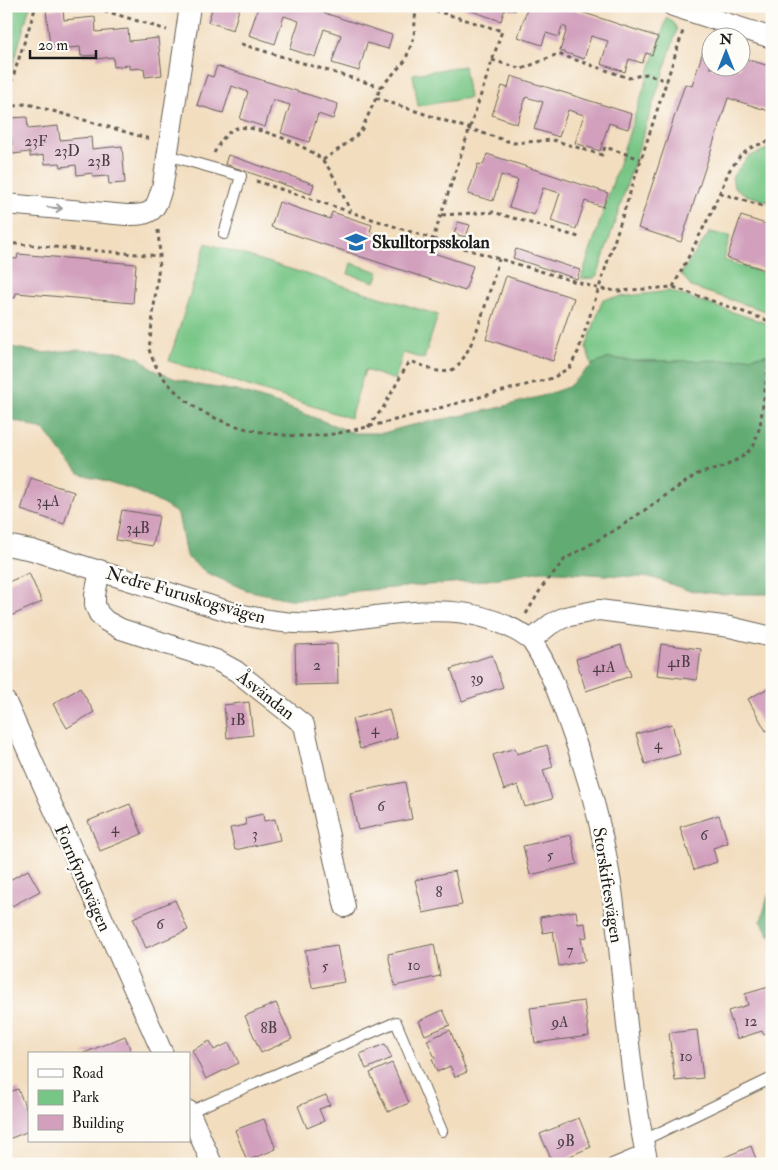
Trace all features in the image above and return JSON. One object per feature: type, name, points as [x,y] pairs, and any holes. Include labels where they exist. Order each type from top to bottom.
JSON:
[{"type":"street","points":[[6,204],[140,216],[152,212],[157,206],[161,191],[190,6]]},
{"type":"street","points":[[681,9],[772,38]]},
{"type":"street","name":"Nedre Furuskogsvägen","points":[[6,545],[32,550],[181,597],[264,620],[316,623],[414,611],[470,612],[492,618],[524,635]]},
{"type":"street","name":"Åsvändan","points":[[100,570],[95,605],[98,614],[106,621],[120,629],[216,660],[236,671],[304,726],[345,907]]},
{"type":"street","points":[[524,635],[565,617],[599,610],[730,627],[772,637]]},
{"type":"street","name":"Storskiftesvägen","points":[[524,635],[543,658],[556,688],[576,743],[597,814],[611,882],[631,1071],[645,1152]]},
{"type":"street","name":"Fornfyndsvägen","points":[[6,702],[161,1052]]},
{"type":"street","points":[[190,1114],[212,1164]]},
{"type":"lane","points":[[167,156],[241,176],[224,234]]},
{"type":"lane","points":[[190,1112],[396,1022],[442,1131]]},
{"type":"lane","points":[[612,1164],[645,1152],[772,1078]]},
{"type":"path","points":[[11,106],[9,89],[36,6]]},
{"type":"path","points":[[89,6],[174,32]]},
{"type":"path","points":[[323,160],[349,142],[361,130],[381,87],[404,61],[414,37],[416,6]]},
{"type":"path","points":[[420,6],[502,31],[433,239]]},
{"type":"path","points":[[152,212],[158,232],[160,256],[149,349],[153,364],[168,384],[192,405],[217,420],[279,434],[331,434],[368,427],[553,378],[565,372],[578,352],[600,289],[667,81],[681,9]]},
{"type":"path","points":[[241,44],[381,87]]},
{"type":"path","points":[[492,60],[522,69],[558,54],[629,78],[646,74],[667,81]]},
{"type":"path","points":[[376,98],[513,143],[553,140],[602,156],[605,147],[642,159]]},
{"type":"path","points":[[6,108],[32,105],[152,139]]},
{"type":"path","points":[[206,165],[223,138],[235,129],[245,128],[275,136],[309,151],[323,160],[352,212]]},
{"type":"path","points":[[673,287],[729,171],[740,156],[752,147],[772,140]]},
{"type":"path","points":[[241,176],[433,239],[600,289],[618,291],[673,287],[772,322]]},
{"type":"path","points":[[720,192],[772,209]]},
{"type":"path","points":[[442,215],[494,212],[582,238]]},
{"type":"path","points":[[6,243],[160,256]]},
{"type":"path","points":[[368,427],[383,408],[406,365],[412,362],[440,372],[448,372],[460,364],[477,328],[499,259]]},
{"type":"path","points":[[524,635],[542,588],[565,559],[620,527],[697,474],[724,467],[745,455],[754,445],[760,426],[772,341]]},
{"type":"green space","points":[[6,6],[30,6],[6,89]]},
{"type":"green space","points":[[667,18],[674,23],[677,30],[598,274],[594,278],[581,279]]},
{"type":"green space","points":[[464,66],[469,98],[418,106],[413,74]]},
{"type":"green space","points":[[772,147],[772,203],[746,195],[734,187],[732,177],[748,157]]},
{"type":"green space","points":[[710,232],[730,236],[724,260],[772,276],[772,313],[691,287],[681,273]]},
{"type":"green space","points":[[206,243],[438,315],[424,359],[403,353],[395,380],[365,370],[350,418],[169,361]]},
{"type":"green space","points":[[351,263],[379,272],[375,282],[348,274]]},
{"type":"green space","points":[[669,291],[772,325],[772,354],[729,360],[635,361],[609,358],[592,365],[586,347],[603,299]]},
{"type":"green space","points":[[6,346],[42,353],[75,350],[122,352],[140,358],[152,369],[173,378],[198,385],[237,391],[279,404],[354,433],[383,433],[408,426],[494,409],[542,396],[568,387],[592,365],[609,358],[635,361],[729,360],[772,354],[772,594],[719,594],[687,590],[653,578],[542,571],[487,580],[357,591],[319,599],[289,599],[246,590],[207,573],[186,556],[178,514],[132,489],[79,473],[45,431],[22,422],[6,421]]},
{"type":"green space","points":[[772,894],[772,936],[769,935],[761,921],[768,896]]},
{"type":"building","points":[[213,6],[240,6],[233,30],[208,22]]},
{"type":"building","points":[[254,6],[303,6],[392,35],[388,49],[367,43],[359,71],[332,63],[341,35],[324,29],[315,57],[290,49],[299,21],[284,16],[275,44],[249,35],[258,8]]},
{"type":"building","points":[[457,6],[516,6],[515,11],[505,8],[501,21]]},
{"type":"building","points":[[528,6],[563,6],[658,37],[652,55],[646,53],[642,63],[629,59],[625,72],[601,64],[608,41],[591,36],[584,59],[560,51],[567,28],[562,26],[559,37],[546,33],[542,45],[518,37]]},
{"type":"building","points":[[63,9],[64,20],[95,17],[96,32],[128,29],[129,41],[158,38],[162,75],[145,77],[144,68],[129,69],[129,65],[114,67],[113,57],[97,59],[97,55],[81,56],[80,47],[67,48],[66,44],[50,45],[46,10]]},
{"type":"building","points":[[750,60],[772,67],[772,112],[728,98],[681,242],[638,228],[685,84],[692,86],[700,61],[700,78],[750,78]]},
{"type":"building","points":[[217,66],[338,104],[333,119],[318,114],[309,142],[281,133],[290,105],[273,100],[265,127],[240,119],[248,92],[232,86],[223,113],[197,105],[207,75],[213,77]]},
{"type":"building","points":[[511,76],[632,114],[628,129],[609,123],[600,151],[575,143],[584,115],[568,110],[559,137],[534,129],[543,102],[526,97],[517,124],[492,115],[502,86],[508,88]]},
{"type":"building","points":[[27,117],[28,129],[58,126],[60,140],[91,137],[92,149],[122,146],[125,183],[109,184],[108,176],[93,177],[92,173],[77,175],[76,165],[61,167],[60,163],[45,164],[44,155],[30,157],[30,152],[13,154],[10,118]]},
{"type":"building","points":[[487,154],[608,193],[603,207],[585,201],[576,229],[551,221],[560,193],[543,188],[534,215],[509,207],[518,180],[501,175],[493,201],[468,194],[478,164],[483,165]]},
{"type":"building","points":[[228,155],[314,184],[311,194],[225,164]]},
{"type":"building","points":[[279,202],[330,219],[332,212],[372,225],[370,232],[473,266],[465,291],[271,227]]},
{"type":"building","points":[[741,216],[772,226],[772,272],[727,258]]},
{"type":"building","points":[[458,222],[470,225],[466,237],[454,234]]},
{"type":"building","points":[[516,249],[580,270],[577,279],[513,258]]},
{"type":"building","points":[[18,254],[136,264],[133,303],[16,293],[15,298],[6,297],[6,258],[17,259]]},
{"type":"building","points":[[506,276],[574,298],[553,361],[486,339]]},
{"type":"building","points":[[31,478],[74,492],[64,524],[21,510]]},
{"type":"building","points":[[122,510],[159,516],[153,546],[116,540]]},
{"type":"building","points":[[29,573],[42,602],[6,618],[6,583]]},
{"type":"building","points":[[337,644],[338,684],[296,685],[295,645]]},
{"type":"building","points":[[661,644],[701,649],[697,680],[657,675]]},
{"type":"building","points":[[621,645],[631,676],[586,691],[576,659]]},
{"type":"building","points":[[492,655],[503,687],[462,701],[451,669]]},
{"type":"building","points":[[772,686],[772,728],[766,731],[748,699]]},
{"type":"building","points":[[80,688],[94,712],[67,728],[53,704]]},
{"type":"building","points":[[249,702],[253,735],[227,738],[224,705]]},
{"type":"building","points":[[389,709],[397,738],[360,749],[352,719]]},
{"type":"building","points":[[672,724],[680,754],[645,764],[636,734]]},
{"type":"building","points":[[547,745],[553,767],[543,770],[552,799],[525,807],[518,785],[504,790],[493,755],[515,748],[517,754]]},
{"type":"building","points":[[405,782],[412,819],[358,830],[350,793]]},
{"type":"building","points":[[130,804],[142,834],[100,851],[88,821]]},
{"type":"building","points":[[263,814],[264,821],[275,819],[280,840],[235,850],[230,828],[246,825],[245,818]]},
{"type":"building","points":[[719,815],[728,843],[713,848],[717,862],[694,870],[680,827]]},
{"type":"building","points":[[571,835],[577,864],[530,875],[523,846]]},
{"type":"building","points":[[28,870],[40,891],[12,906],[6,896],[6,882]]},
{"type":"building","points":[[455,871],[462,905],[423,913],[415,880]]},
{"type":"building","points":[[175,900],[188,930],[146,948],[133,918]]},
{"type":"building","points":[[576,911],[578,924],[585,923],[587,937],[581,938],[585,961],[559,966],[553,931],[543,933],[540,917]]},
{"type":"building","points":[[434,944],[440,976],[395,986],[388,954]]},
{"type":"building","points":[[337,945],[344,982],[312,988],[305,950]]},
{"type":"building","points":[[772,986],[772,1032],[764,1035],[762,1031],[737,1039],[728,1011],[748,1005],[745,994]]},
{"type":"building","points":[[584,1001],[589,1036],[535,1043],[530,1008]]},
{"type":"building","points":[[276,1003],[292,1039],[261,1053],[245,1016]]},
{"type":"building","points":[[443,1010],[450,1025],[425,1035],[419,1021]]},
{"type":"building","points":[[450,1030],[467,1072],[455,1077],[450,1066],[437,1072],[432,1059],[435,1058],[427,1040]]},
{"type":"building","points":[[697,1030],[703,1078],[675,1081],[669,1033]]},
{"type":"building","points":[[125,1036],[131,1052],[87,1052]]},
{"type":"building","points":[[210,1041],[214,1050],[229,1043],[239,1063],[206,1079],[192,1050]]},
{"type":"building","points":[[385,1044],[392,1058],[366,1069],[360,1054]]},
{"type":"building","points":[[392,1063],[409,1103],[388,1112],[370,1073]]},
{"type":"building","points":[[18,1089],[28,1114],[28,1131],[6,1140],[6,1093]]},
{"type":"building","points":[[326,1095],[330,1105],[319,1109],[324,1121],[307,1128],[298,1106]]},
{"type":"building","points":[[579,1118],[591,1147],[553,1163],[540,1134]]},
{"type":"building","points":[[264,1119],[276,1149],[247,1161],[235,1130]]},
{"type":"building","points":[[751,1146],[758,1164],[720,1164],[718,1160]]},
{"type":"place","name":"Skulltorpsskolan","points":[[356,242]]}]
